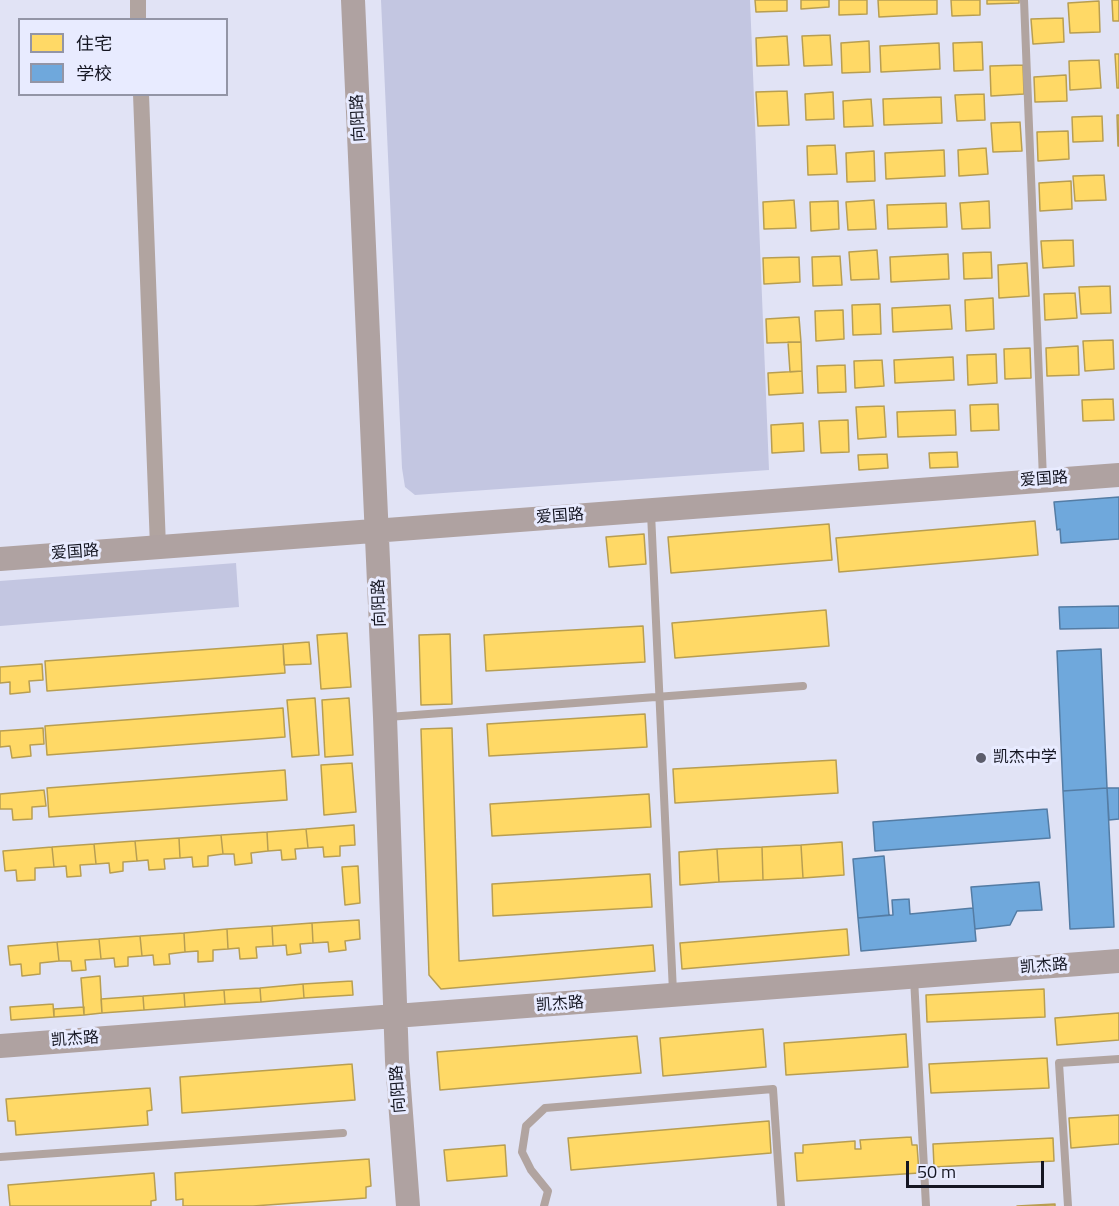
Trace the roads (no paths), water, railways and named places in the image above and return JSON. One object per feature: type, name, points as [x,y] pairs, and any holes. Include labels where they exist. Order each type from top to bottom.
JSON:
[{"type":"street","points":[[138,0],[138,18]]},
{"type":"street","name":"向阳路","points":[[353,0],[396,1017],[408,1206]]},
{"type":"street","points":[[141,96],[158,547]]},
{"type":"street","name":"爱国路","points":[[0,559],[1119,475]]},
{"type":"street","name":"凯杰路","points":[[0,1046],[1119,961]]},
{"type":"lane","points":[[1024,0],[1043,481]]},
{"type":"lane","points":[[650,510],[673,996]]},
{"type":"lane","points":[[385,717],[803,686]]},
{"type":"lane","points":[[914,977],[926,1206]]},
{"type":"lane","points":[[1068,1206],[1059,1063],[1119,1059]]},
{"type":"lane","points":[[544,1206],[548,1191],[531,1170],[522,1152],[526,1126],[545,1108],[773,1089],[781,1206]]},
{"type":"lane","points":[[0,1157],[343,1133]]},
{"type":"place","name":"凯杰中学","points":[[981,758]]}]
